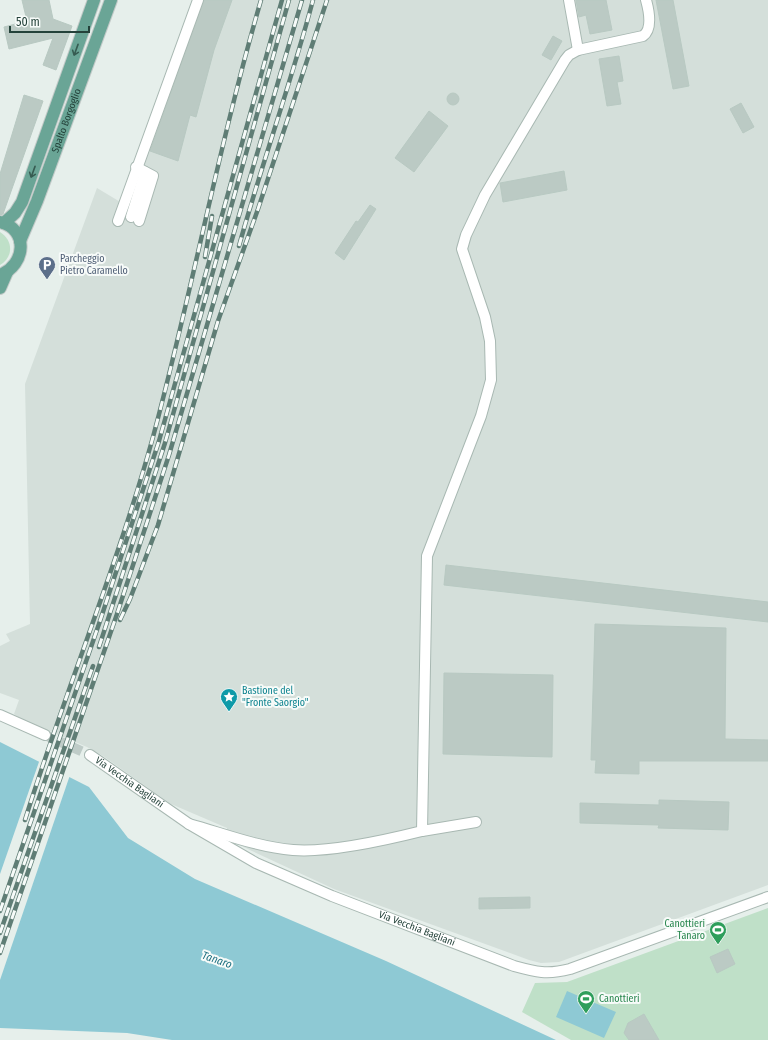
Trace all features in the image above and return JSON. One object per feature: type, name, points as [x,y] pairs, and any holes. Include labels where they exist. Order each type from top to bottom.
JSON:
[{"type":"main road","name":"Spalto Borgoglio","points":[[20,241],[11,227],[2,222],[15,213],[22,202],[94,0]]},
{"type":"main road","name":"Spalto Borgoglio","points":[[0,288],[4,274],[17,262],[20,256],[20,241],[43,186],[110,0]]},
{"type":"street","points":[[118,221],[136,166],[198,0]]},
{"type":"street","points":[[569,0],[578,50]]},
{"type":"street","points":[[422,831],[427,556],[481,416],[491,380],[492,362],[489,335],[462,249],[477,211],[516,141],[565,60],[569,55],[578,50],[643,36],[646,34],[649,26],[646,0]]},
{"type":"street","points":[[135,219],[145,172],[136,166]]},
{"type":"street","points":[[0,714],[45,735]]},
{"type":"street","name":"Via Vecchia Bagliani","points":[[90,755],[189,824],[256,863],[325,893],[514,966],[537,972],[554,973],[570,969],[768,897]]},
{"type":"street","points":[[189,824],[275,848],[310,851],[476,822]]},
{"type":"shaded area","points":[[204,0],[768,0],[768,885],[559,962],[541,963],[529,960],[334,889],[227,839],[227,828],[171,804],[103,756],[87,747],[23,720],[14,714],[19,700],[0,693],[0,646],[10,641],[6,634],[30,624],[25,384],[97,188],[122,203],[150,150]]},
{"type":"green space","points":[[0,232],[7,239],[10,253],[5,262],[0,265]]},
{"type":"green space","name":"Canottieri Tanaro","points":[[768,908],[768,1040],[571,1040],[522,1012],[535,983],[567,982]]},
{"type":"water","name":"Tanaro","points":[[0,742],[89,787],[128,838],[195,879],[386,961],[556,1040],[172,1040],[127,1033],[0,1028]]},
{"type":"water","name":"Canottieri","points":[[567,991],[616,1012],[604,1038],[556,1017]]},
{"type":"pier","points":[[40,759],[70,775],[0,980],[0,874]]},
{"type":"building","points":[[22,0],[49,0],[53,19],[72,26],[56,70],[43,65],[53,38],[9,49],[4,27],[27,21]]},
{"type":"building","points":[[204,0],[232,0],[214,50],[196,117],[190,115],[178,161],[150,151]]},
{"type":"building","points":[[576,0],[606,0],[612,30],[590,34],[586,15],[579,17]]},
{"type":"building","points":[[656,0],[673,0],[689,86],[673,89]]},
{"type":"building","points":[[553,36],[562,41],[551,60],[542,55]]},
{"type":"building","points":[[619,56],[623,81],[617,82],[621,104],[607,106],[599,59]]},
{"type":"building","points":[[451,93],[455,93],[459,99],[455,105],[451,105],[447,101],[447,97]]},
{"type":"building","points":[[24,95],[43,101],[3,214],[0,215],[0,174]]},
{"type":"building","points":[[741,103],[754,127],[743,133],[730,109]]},
{"type":"building","points":[[429,111],[448,126],[414,172],[395,158]]},
{"type":"building","points":[[564,171],[567,190],[503,202],[500,183]]},
{"type":"building","points":[[370,205],[376,209],[344,260],[335,253],[356,221],[358,222]]},
{"type":"building","points":[[446,565],[768,602],[768,622],[444,585]]},
{"type":"building","points":[[595,624],[726,628],[725,739],[768,740],[768,761],[639,761],[639,774],[595,773],[596,760],[591,760]]},
{"type":"building","points":[[444,673],[553,675],[552,757],[443,754]]},
{"type":"building","points":[[659,800],[729,802],[728,830],[658,828],[659,825],[580,823],[580,803],[659,805]]},
{"type":"building","points":[[530,897],[530,908],[479,909],[479,898]]},
{"type":"building","points":[[728,949],[735,964],[717,973],[710,957]]},
{"type":"building","points":[[644,1014],[659,1040],[629,1040],[624,1033],[628,1023]]},
{"type":"tunnel","points":[[45,735],[90,755]]},
{"type":"railway","points":[[25,820],[139,486],[167,382],[232,109],[261,0]]},
{"type":"railway","points":[[0,911],[100,621],[159,441],[282,0]]},
{"type":"railway","points":[[99,647],[165,443],[289,0]]},
{"type":"railway","points":[[0,953],[117,614],[169,455],[302,0]]},
{"type":"railway","points":[[239,246],[313,0]]},
{"type":"railway","points":[[120,620],[130,599],[158,525],[218,321],[258,209],[327,0]]},
{"type":"railway","points":[[205,257],[212,216]]},
{"type":"railway","points":[[0,933],[93,666]]},
{"type":"place","name":"Parcheggio Pietro Caramello","points":[[47,280]]},
{"type":"place","name":"Bastione del \"Fronte Saorgio\"","points":[[229,712]]},
{"type":"place","name":"Canottieri Tanaro","points":[[718,945]]},
{"type":"place","name":"Canottieri","points":[[586,1014]]}]
